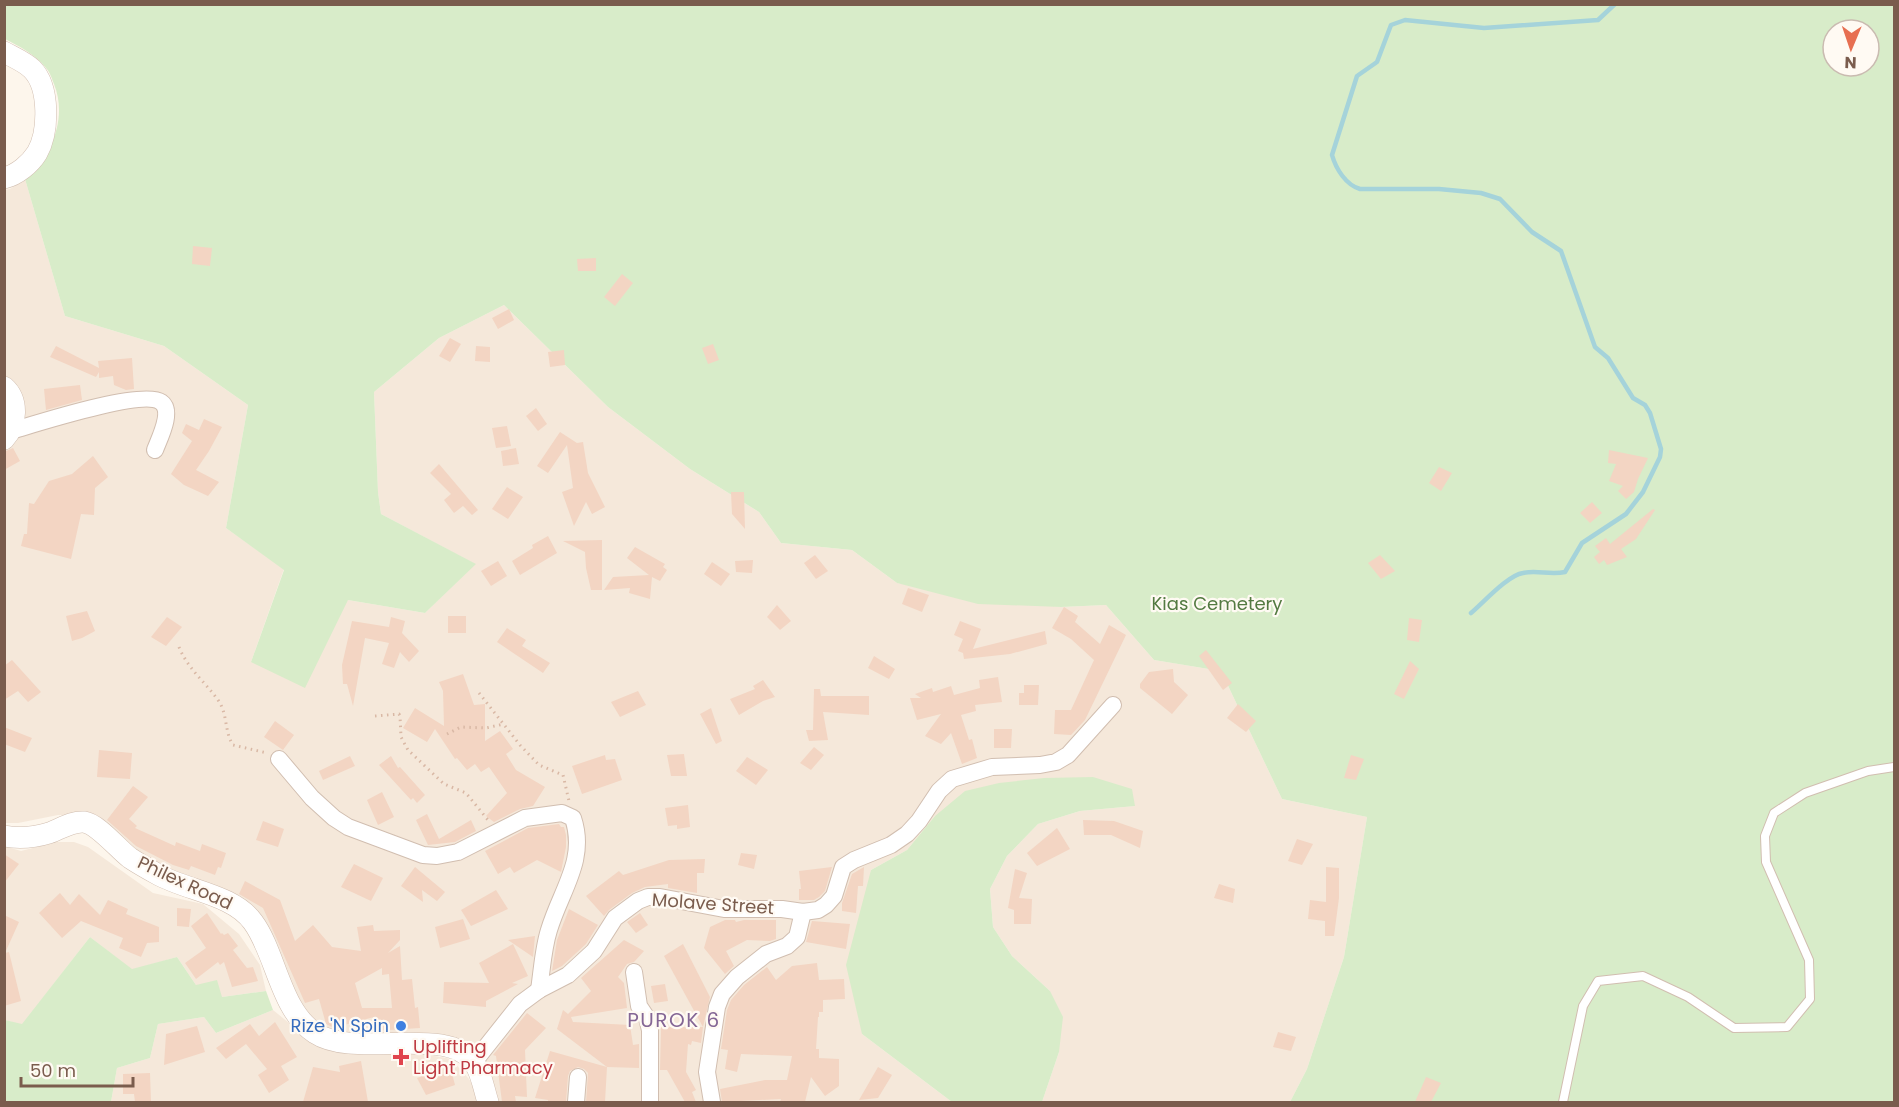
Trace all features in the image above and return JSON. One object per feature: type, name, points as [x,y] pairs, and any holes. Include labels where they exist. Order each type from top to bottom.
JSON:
[{"type":"street","points":[[4,52],[32,69],[44,86],[46,106],[45,127],[37,153],[23,168],[12,176],[4,178]]},
{"type":"street","points":[[4,387],[14,403],[15,415],[8,435]]},
{"type":"street","points":[[8,435],[96,408],[142,399],[154,400],[162,402],[166,416],[165,426],[155,450]]},
{"type":"street","name":"Molave Street","points":[[474,1062],[520,1004],[538,990],[568,975],[594,951],[615,918],[638,901],[648,897],[660,897],[724,909],[782,909],[803,912],[818,910],[834,896],[840,871],[846,864],[873,854],[907,834],[920,821],[939,791],[952,779],[992,767],[1056,762],[1068,755],[1113,705]]},
{"type":"street","points":[[279,759],[312,798],[334,818],[348,826],[414,852],[437,856],[458,852],[525,818],[562,813],[573,818],[579,842],[577,856],[549,930],[538,990]]},
{"type":"street","name":"Philex Road","points":[[4,836],[20,838],[35,836],[47,834],[76,822],[90,824],[130,858],[159,876],[233,903],[246,913],[259,933],[284,992],[298,1016],[315,1033],[336,1040],[369,1044],[436,1043],[454,1047],[474,1062]]},
{"type":"street","points":[[712,1102],[707,1072],[717,1007],[722,994],[737,977],[766,954],[787,946],[797,937],[803,912]]},
{"type":"street","points":[[634,972],[639,1006],[647,1018],[650,1030],[650,1102]]},
{"type":"street","points":[[474,1062],[488,1102]]},
{"type":"street","points":[[576,1102],[578,1077]]},
{"type":"lane","points":[[1563,1102],[1583,1006],[1598,981],[1643,976],[1688,997],[1734,1028],[1787,1027],[1810,999],[1809,960],[1766,862],[1765,836],[1774,813],[1805,793],[1868,771],[1894,767]]},
{"type":"path","points":[[179,647],[185,662],[219,701],[224,713],[228,737],[233,745],[262,751],[279,759]]},
{"type":"path","points":[[479,693],[539,765],[563,775],[573,818]]},
{"type":"path","points":[[375,716],[399,714],[401,737],[408,750],[444,784],[466,793],[494,827],[504,829]]},
{"type":"path","points":[[447,734],[461,728],[486,728],[504,724]]},
{"type":"shaded area","points":[[25,179],[65,316],[164,346],[248,405],[226,528],[284,569],[251,662],[348,600],[425,613],[475,564],[381,514],[374,392],[439,338],[504,305],[608,407],[690,469],[759,512],[781,543],[852,550],[897,583],[1061,607],[1106,605],[1154,660],[1221,671],[1282,799],[1367,817],[1344,957],[1307,1069],[1290,1102],[1042,1102],[1059,1052],[1050,991],[1012,956],[993,927],[990,889],[1007,856],[1038,824],[1080,811],[1135,806],[935,816],[907,850],[871,870],[862,1034],[952,1102],[493,1102],[468,1048],[337,1035],[307,1020],[257,917],[149,863],[76,815],[58,815],[18,823],[5,823],[4,445],[16,389],[5,375],[5,190]]},
{"type":"shaded area","points":[[56,842],[74,842],[88,847],[153,893],[203,904],[239,934],[260,965],[266,991],[222,997],[196,985],[177,957],[132,970],[90,937],[22,1025],[5,1020],[4,846],[21,851]]},
{"type":"shaded area","points":[[273,1010],[299,1031],[451,1059],[469,1079],[483,1102],[111,1102],[117,1068],[150,1058],[158,1024],[204,1017],[216,1033]]},
{"type":"green space","name":"Kias Cemetery","points":[[5,4],[1894,5],[1894,1102],[1290,1102],[1307,1069],[1344,957],[1367,817],[1282,799],[1221,671],[1154,660],[1106,605],[1061,607],[978,604],[897,583],[852,550],[781,543],[759,512],[690,469],[608,407],[504,305],[439,338],[374,392],[381,514],[476,564],[425,613],[348,600],[305,688],[251,662],[284,570],[226,528],[248,405],[164,346],[65,316],[25,179],[42,159],[54,136],[58,123],[58,97],[50,74],[42,63],[27,51],[5,39]]},
{"type":"green space","points":[[1093,777],[1132,789],[1135,806],[1080,811],[1038,824],[1007,856],[990,889],[993,927],[1012,956],[1050,991],[1063,1017],[1059,1052],[1042,1102],[952,1102],[862,1034],[846,965],[871,870],[907,850],[935,816],[965,791],[999,783],[1044,778]]},
{"type":"green space","points":[[90,937],[132,969],[177,957],[196,985],[217,980],[222,997],[266,991],[273,1010],[216,1033],[204,1017],[158,1024],[150,1058],[117,1068],[111,1102],[5,1102],[5,1020],[22,1024]]},
{"type":"building","points":[[193,246],[212,248],[210,266],[192,264]]},
{"type":"building","points":[[596,258],[596,271],[578,271],[577,259]]},
{"type":"building","points":[[622,274],[633,283],[615,306],[604,297]]},
{"type":"building","points":[[509,309],[514,320],[498,329],[492,318]]},
{"type":"building","points":[[450,338],[461,344],[450,362],[439,356]]},
{"type":"building","points":[[713,344],[719,360],[708,364],[702,348]]},
{"type":"building","points":[[56,346],[99,368],[98,361],[132,358],[134,389],[126,390],[114,385],[113,376],[99,378],[99,372],[96,377],[50,357]]},
{"type":"building","points":[[476,346],[490,347],[490,362],[475,361]]},
{"type":"building","points":[[564,350],[565,365],[550,367],[548,352]]},
{"type":"building","points":[[80,385],[82,400],[46,410],[44,389]]},
{"type":"building","points":[[536,408],[547,424],[538,431],[526,416]]},
{"type":"building","points":[[204,419],[222,427],[196,470],[219,482],[208,496],[184,485],[171,474],[192,441],[182,433],[186,424],[199,430]]},
{"type":"building","points":[[507,426],[511,446],[496,448],[492,428]]},
{"type":"building","points":[[560,432],[577,443],[583,442],[588,473],[605,507],[592,514],[586,502],[574,526],[562,492],[573,488],[567,445],[548,473],[537,466]]},
{"type":"building","points":[[13,448],[20,461],[4,470],[4,452]]},
{"type":"building","points":[[516,448],[519,464],[503,466],[501,451]]},
{"type":"building","points":[[1609,450],[1648,458],[1634,492],[1626,499],[1618,491],[1623,486],[1609,481],[1616,464],[1608,463]]},
{"type":"building","points":[[93,456],[108,477],[95,488],[94,515],[81,514],[71,559],[21,546],[24,534],[27,534],[29,503],[34,504],[49,481],[72,474]]},
{"type":"building","points":[[439,464],[478,510],[472,515],[463,506],[454,513],[444,500],[451,494],[430,473]]},
{"type":"building","points":[[1439,467],[1452,473],[1441,491],[1429,483]]},
{"type":"building","points":[[507,487],[523,497],[508,519],[492,509]]},
{"type":"building","points":[[731,492],[744,492],[745,529],[732,514]]},
{"type":"building","points":[[1592,502],[1602,513],[1590,523],[1580,513]]},
{"type":"building","points":[[1653,509],[1655,510],[1636,539],[1621,549],[1627,557],[1607,565],[1604,560],[1599,564],[1594,557],[1600,552],[1595,546],[1606,538],[1610,544]]},
{"type":"building","points":[[548,536],[557,553],[520,575],[512,561]]},
{"type":"building","points":[[602,540],[602,590],[591,590],[585,552],[563,541]]},
{"type":"building","points":[[635,547],[665,564],[663,567],[667,570],[660,581],[652,577],[650,599],[629,593],[630,588],[604,590],[613,577],[649,575],[627,558]]},
{"type":"building","points":[[815,555],[828,571],[816,579],[804,563]]},
{"type":"building","points":[[1380,555],[1395,571],[1381,579],[1368,563]]},
{"type":"building","points":[[753,560],[752,573],[736,572],[735,561]]},
{"type":"building","points":[[498,561],[507,576],[491,586],[481,571]]},
{"type":"building","points":[[712,562],[730,574],[721,586],[704,574]]},
{"type":"building","points":[[908,588],[929,595],[922,612],[902,604]]},
{"type":"building","points":[[777,605],[791,621],[780,630],[767,617]]},
{"type":"building","points":[[1064,607],[1078,616],[1075,622],[1100,644],[1109,625],[1126,635],[1085,720],[1071,735],[1054,734],[1055,710],[1071,710],[1094,660],[1071,639],[1052,628]]},
{"type":"building","points":[[87,611],[95,631],[72,641],[66,616]]},
{"type":"building","points":[[448,616],[466,616],[466,633],[448,633]]},
{"type":"building","points":[[167,617],[182,627],[166,646],[151,637]]},
{"type":"building","points":[[391,617],[405,621],[402,633],[419,651],[409,662],[400,652],[394,668],[382,664],[389,643],[365,638],[353,706],[347,684],[343,684],[342,665],[352,621],[389,627]]},
{"type":"building","points":[[1409,618],[1422,620],[1419,642],[1407,640]]},
{"type":"building","points":[[960,621],[981,629],[973,649],[1045,631],[1047,644],[1010,654],[964,659],[963,653],[958,651],[963,639],[954,635]]},
{"type":"building","points":[[507,628],[526,640],[522,646],[550,663],[543,673],[497,642]]},
{"type":"building","points":[[1206,650],[1232,683],[1223,690],[1199,656]]},
{"type":"building","points":[[874,656],[895,669],[889,679],[868,668]]},
{"type":"building","points":[[12,660],[41,692],[28,702],[18,691],[4,700],[4,666]]},
{"type":"building","points":[[1410,661],[1419,669],[1404,699],[1394,694]]},
{"type":"building","points":[[1173,669],[1174,682],[1188,695],[1172,714],[1140,688],[1140,684],[1149,672]]},
{"type":"building","points":[[463,674],[474,705],[485,704],[485,741],[500,731],[513,749],[506,754],[516,770],[545,787],[533,806],[520,809],[494,822],[486,816],[507,793],[489,767],[481,772],[475,764],[467,770],[457,758],[455,759],[435,729],[427,742],[403,728],[415,708],[444,726],[443,691],[439,682]]},
{"type":"building","points":[[998,677],[1002,702],[975,705],[976,711],[961,715],[969,740],[972,739],[977,758],[962,764],[951,733],[941,744],[925,736],[941,714],[917,720],[910,698],[921,698],[915,694],[932,688],[933,692],[951,686],[954,695],[980,688],[979,680]]},
{"type":"building","points":[[763,680],[775,697],[739,715],[730,699],[755,689],[753,686]]},
{"type":"building","points":[[1024,685],[1039,685],[1038,705],[1019,705],[1019,693],[1024,693]]},
{"type":"building","points":[[814,689],[820,689],[821,696],[869,696],[869,715],[823,712],[828,740],[809,741],[806,730],[813,730]]},
{"type":"building","points":[[638,691],[646,705],[620,717],[611,702]]},
{"type":"building","points":[[1238,704],[1256,721],[1246,732],[1227,718]]},
{"type":"building","points":[[711,708],[722,741],[716,744],[700,714]]},
{"type":"building","points":[[275,721],[294,735],[283,750],[264,737]]},
{"type":"building","points":[[4,727],[32,738],[25,752],[4,744]]},
{"type":"building","points":[[994,729],[1012,729],[1011,748],[994,748]]},
{"type":"building","points":[[814,747],[824,755],[811,770],[800,763]]},
{"type":"building","points":[[99,750],[132,753],[130,779],[97,777]]},
{"type":"building","points":[[684,754],[687,776],[671,776],[667,755]]},
{"type":"building","points":[[605,755],[606,760],[615,759],[622,780],[582,794],[572,766]]},
{"type":"building","points":[[1351,755],[1364,759],[1356,780],[1344,778]]},
{"type":"building","points":[[350,756],[355,766],[323,780],[319,771]]},
{"type":"building","points":[[391,756],[398,768],[400,767],[425,795],[417,803],[413,798],[411,800],[379,765]]},
{"type":"building","points":[[747,757],[768,770],[756,785],[736,771]]},
{"type":"building","points":[[133,786],[148,797],[129,819],[137,826],[135,828],[175,846],[176,842],[200,851],[202,844],[226,853],[221,868],[218,867],[215,875],[191,866],[189,870],[173,865],[136,846],[107,820]]},
{"type":"building","points":[[382,792],[394,817],[378,825],[367,800]]},
{"type":"building","points":[[688,805],[690,827],[677,829],[677,825],[668,826],[665,808]]},
{"type":"building","points":[[427,814],[439,839],[471,820],[476,831],[455,842],[428,845],[416,820]]},
{"type":"building","points":[[1083,820],[1114,821],[1143,831],[1140,848],[1111,835],[1084,835]]},
{"type":"building","points":[[263,821],[284,829],[278,847],[256,840]]},
{"type":"building","points":[[559,824],[564,827],[566,835],[561,872],[537,860],[514,873],[510,867],[498,874],[485,851],[528,828]]},
{"type":"building","points":[[1057,828],[1070,849],[1037,866],[1027,853]]},
{"type":"building","points":[[1297,839],[1313,844],[1302,865],[1288,861]]},
{"type":"building","points":[[741,853],[757,855],[754,869],[738,865]]},
{"type":"building","points":[[4,854],[19,864],[4,883]]},
{"type":"building","points":[[705,859],[704,873],[697,873],[697,893],[668,888],[668,884],[645,887],[632,893],[604,916],[586,896],[619,871],[623,875],[669,860]]},
{"type":"building","points":[[354,864],[383,878],[371,901],[341,887]]},
{"type":"building","points":[[415,867],[445,892],[437,901],[422,890],[423,902],[401,886]]},
{"type":"building","points":[[832,867],[825,891],[819,897],[814,900],[799,900],[799,889],[801,889],[799,871]]},
{"type":"building","points":[[864,867],[863,886],[858,886],[856,913],[842,911],[842,903],[852,874]]},
{"type":"building","points":[[1326,867],[1339,868],[1339,898],[1334,936],[1325,936],[1325,921],[1308,919],[1310,900],[1326,902]]},
{"type":"building","points":[[1015,869],[1027,873],[1019,898],[1032,899],[1031,924],[1014,924],[1014,910],[1008,908]]},
{"type":"building","points":[[245,881],[280,900],[295,941],[313,925],[332,947],[361,951],[357,927],[373,925],[374,931],[400,930],[400,940],[388,953],[400,946],[402,980],[412,979],[420,1028],[374,1031],[374,1017],[332,1027],[326,1024],[319,999],[305,1003],[263,908],[239,894]],"holes":[[[382,968],[382,975],[389,974],[392,1008],[362,1008],[355,983]]]},
{"type":"building","points":[[1219,884],[1235,889],[1233,903],[1214,898]]},
{"type":"building","points":[[496,890],[508,909],[471,926],[461,910]]},
{"type":"building","points":[[60,893],[70,905],[79,894],[100,915],[108,900],[128,909],[126,914],[159,927],[159,942],[147,943],[141,957],[119,948],[123,938],[81,921],[62,938],[39,913]]},
{"type":"building","points":[[177,908],[191,909],[189,927],[177,926]]},
{"type":"building","points":[[569,909],[598,925],[586,944],[562,966],[552,971],[557,940]]},
{"type":"building","points":[[207,913],[221,934],[228,933],[238,946],[233,950],[247,968],[253,967],[258,981],[232,987],[224,962],[220,965],[218,962],[196,979],[185,963],[206,948],[191,926]]},
{"type":"building","points":[[640,913],[648,925],[636,933],[627,922]]},
{"type":"building","points":[[4,915],[19,922],[5,953],[9,952],[21,1001],[4,1006]]},
{"type":"building","points":[[463,919],[470,939],[440,948],[435,927]]},
{"type":"building","points":[[725,920],[736,922],[776,920],[776,939],[747,940],[726,951],[734,966],[725,974],[704,948],[710,927]]},
{"type":"building","points":[[812,921],[850,924],[846,949],[806,942]]},
{"type":"building","points":[[535,936],[533,957],[508,940]]},
{"type":"building","points":[[624,940],[644,951],[634,962],[627,964],[618,977],[624,983],[627,1008],[571,1017],[573,1022],[630,1025],[633,1045],[639,1044],[639,1068],[607,1067],[557,1029],[563,1010],[568,1014],[591,991],[581,978]]},
{"type":"building","points":[[513,944],[528,976],[512,983],[518,984],[486,1001],[486,1007],[443,1003],[444,982],[489,983],[479,963]]},
{"type":"building","points":[[683,944],[710,997],[703,1027],[664,956]]},
{"type":"building","points":[[817,963],[819,980],[844,979],[845,999],[823,1000],[823,1012],[819,1012],[818,1017],[816,1049],[819,1049],[819,1058],[839,1059],[839,1086],[825,1096],[811,1077],[805,1102],[780,1102],[781,1099],[722,1102],[720,1089],[765,1080],[787,1080],[792,1056],[741,1054],[737,1072],[725,1069],[728,1050],[721,1049],[727,1010],[731,1000],[744,985],[767,967],[776,980],[792,966]]},
{"type":"building","points":[[665,984],[668,1001],[654,1003],[651,986]]},
{"type":"building","points":[[527,1013],[546,1028],[525,1050],[527,1097],[515,1096],[516,1102],[502,1102],[496,1056],[493,1055]]},
{"type":"building","points":[[275,1022],[297,1057],[281,1066],[289,1080],[269,1093],[258,1075],[267,1069],[246,1044],[226,1059],[216,1048],[250,1024],[259,1036]]},
{"type":"building","points":[[197,1026],[205,1052],[164,1065],[166,1034]]},
{"type":"building","points":[[661,1027],[703,1027],[701,1043],[692,1041],[691,1045],[688,1044],[686,1072],[696,1090],[692,1092],[696,1102],[685,1102],[667,1070],[660,1070]]},
{"type":"building","points":[[1278,1032],[1296,1037],[1291,1051],[1273,1047]]},
{"type":"building","points":[[550,1051],[607,1067],[605,1102],[586,1102],[588,1073],[578,1067],[570,1071],[568,1076],[566,1102],[548,1102],[548,1100],[535,1098]]},
{"type":"building","points":[[361,1061],[368,1102],[303,1102],[313,1067],[340,1072],[339,1066]]},
{"type":"building","points":[[450,1066],[455,1085],[426,1095],[417,1078]]},
{"type":"building","points":[[878,1067],[892,1075],[878,1098],[859,1100]]},
{"type":"building","points":[[150,1073],[151,1102],[135,1102],[134,1094],[123,1094],[123,1074]]},
{"type":"building","points":[[1426,1077],[1441,1083],[1431,1102],[1415,1102]]},
{"type":"waterway","points":[[1471,613],[1503,584],[1517,575],[1528,572],[1565,572],[1582,543],[1626,514],[1643,492],[1660,457],[1661,449],[1650,413],[1645,405],[1633,398],[1608,358],[1595,347],[1561,251],[1532,232],[1500,199],[1481,193],[1439,189],[1360,189],[1350,184],[1342,176],[1332,155],[1357,76],[1377,62],[1391,25],[1405,20],[1484,28],[1598,20],[1615,4]]},
{"type":"place","name":"Rize 'N Spin","points":[[401,1026]]},
{"type":"place","name":"Uplifting Light Pharmacy","points":[[401,1057]]},
{"type":"district","name":"PUROK 6","points":[[674,1020]]}]
